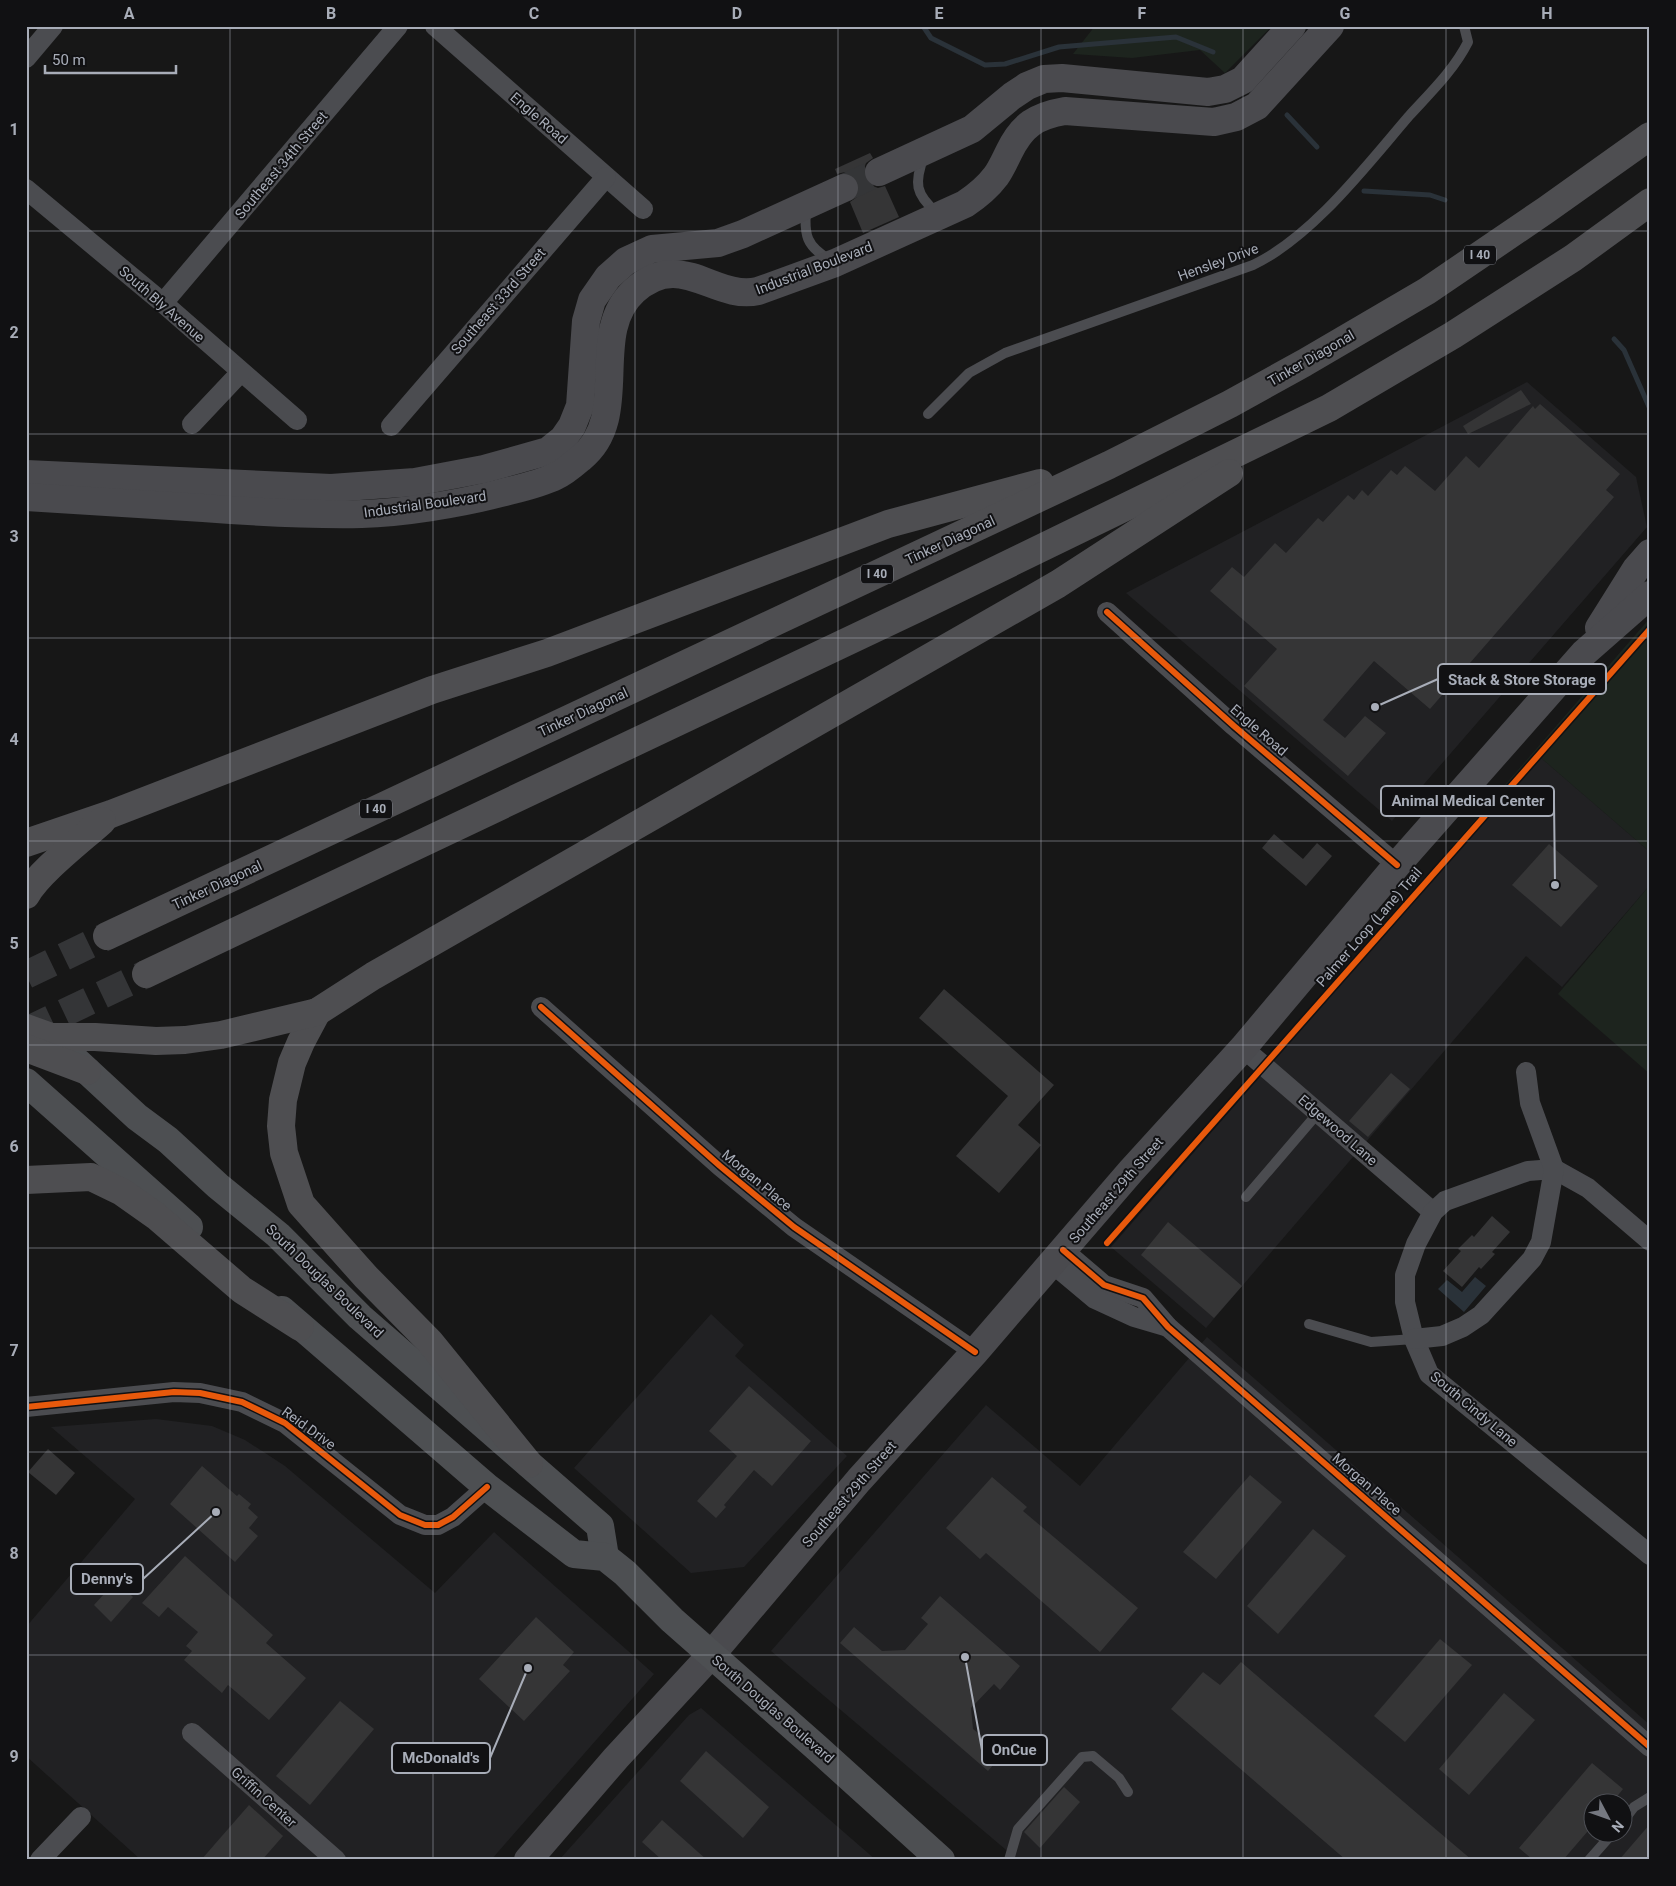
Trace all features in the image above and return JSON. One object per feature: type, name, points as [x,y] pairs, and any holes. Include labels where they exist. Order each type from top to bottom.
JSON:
[{"type":"highway","name":"Tinker Diagonal","points":[[108,936],[1109,465],[1247,395],[1427,291],[1650,136]]},
{"type":"highway","points":[[39,1033],[156,1041],[185,1040],[244,1030],[317,1012],[373,976],[1058,584],[1329,408],[1461,330],[1573,258],[1650,202]]},
{"type":"highway","points":[[146,974],[903,615],[1329,408]]},
{"type":"highway","points":[[26,843],[111,814],[432,690],[547,653],[888,524],[1109,465]]},
{"type":"highway","points":[[26,896],[30,889],[53,865],[111,814]]},
{"type":"highway","points":[[317,1012],[300,1042],[292,1063],[283,1100],[281,1126],[284,1153],[301,1204],[366,1277],[430,1342],[529,1464]]},
{"type":"highway","points":[[26,1048],[87,1071]]},
{"type":"highway","points":[[26,1180],[91,1177],[122,1192],[156,1216],[242,1290],[300,1327]]},
{"type":"main road","points":[[879,172],[972,129],[1012,96],[1027,86],[1044,79],[1062,78],[1208,92],[1225,89],[1243,80],[1292,26]]},
{"type":"main road","name":"Industrial Boulevard","points":[[26,497],[276,513],[363,514],[475,500],[557,476],[584,456],[599,436],[608,409],[613,323],[621,305],[634,291],[652,278],[677,273],[746,294],[835,263],[965,204],[982,192],[997,175],[1015,140],[1030,122],[1047,114],[1065,111],[1214,122],[1236,117],[1257,106],[1330,26]]},
{"type":"main road","name":"Industrial Boulevard","points":[[26,474],[331,488],[415,482],[484,469],[548,451],[563,439],[572,426],[580,406],[586,321],[592,300],[608,277],[626,261],[652,250],[718,243],[744,234],[844,188]]},
{"type":"main road","name":"Southeast 29th Street","points":[[1584,653],[1636,569],[1650,553]]},
{"type":"main road","name":"Southeast 29th Street","points":[[528,1860],[616,1758],[711,1655],[851,1489],[975,1352],[1131,1171],[1243,1048],[1397,865],[1584,653],[1650,596]]},
{"type":"main road","name":"South Douglas Boulevard","points":[[26,1016],[39,1033],[87,1071],[137,1118],[168,1140],[218,1186],[278,1235],[360,1317],[600,1526],[605,1557],[672,1620],[941,1860]]},
{"type":"main road","points":[[26,1082],[300,1327],[487,1487],[574,1554],[605,1557]]},
{"type":"street","points":[[26,58],[53,26]]},
{"type":"street","name":"Southeast 34th Street","points":[[163,303],[398,26]]},
{"type":"street","name":"Engle Road","points":[[435,26],[643,209]]},
{"type":"street","name":"Southeast 33rd Street","points":[[391,426],[606,177]]},
{"type":"street","name":"South Bly Avenue","points":[[26,189],[163,303],[297,420]]},
{"type":"street","points":[[192,424],[241,372]]},
{"type":"street","name":"Engle Road","points":[[1107,612],[1234,726],[1397,865]]},
{"type":"street","name":"Morgan Place","points":[[541,1007],[720,1166],[794,1227],[975,1352]]},
{"type":"street","name":"Edgewood Lane","points":[[1243,1048],[1433,1212]]},
{"type":"street","points":[[1414,1339],[1442,1336],[1464,1327],[1481,1315],[1532,1259],[1541,1242],[1554,1168],[1530,1103],[1526,1072]]},
{"type":"street","points":[[1433,1212],[1445,1201],[1470,1191],[1528,1171],[1554,1168],[1588,1188],[1650,1241]]},
{"type":"street","name":"South Cindy Lane","points":[[1433,1212],[1416,1244],[1405,1275],[1406,1302],[1414,1339],[1429,1374],[1650,1555]]},
{"type":"street","name":"Morgan Place","points":[[1058,1256],[1095,1299],[1134,1317],[1168,1327],[1650,1747]]},
{"type":"street","name":"Reid Drive","points":[[26,1406],[174,1392],[200,1393],[242,1402],[268,1413],[285,1423],[400,1515],[425,1525],[438,1525],[453,1517],[487,1487]]},
{"type":"street","name":"Griffin Center","points":[[192,1733],[336,1860]]},
{"type":"street","points":[[40,1860],[81,1817]]},
{"type":"lane","name":"Hensley Drive","points":[[928,414],[969,373],[1005,353],[1253,265],[1271,257],[1285,247],[1358,176],[1454,65],[1468,42],[1464,26]]},
{"type":"lane","points":[[926,150],[918,172],[917,184],[923,200],[939,215]]},
{"type":"lane","points":[[806,205],[806,236],[819,254],[835,263]]},
{"type":"lane","points":[[1246,1196],[1318,1113]]},
{"type":"lane","points":[[1309,1324],[1370,1342],[1414,1339]]},
{"type":"lane","points":[[1009,1860],[1018,1829],[1082,1757],[1093,1756],[1119,1778],[1128,1792]]},
{"type":"lane","points":[[1634,1807],[1650,1797]]},
{"type":"lane","points":[[1589,1860],[1603,1844]]},
{"type":"shaded area","points":[[1095,26],[1272,26],[1225,73],[1200,50],[1132,58],[1073,54]]},
{"type":"shaded area","points":[[1527,382],[1636,477],[1647,527],[1392,821],[1126,593]]},
{"type":"shaded area","points":[[1650,618],[1650,626],[1107,1243]]},
{"type":"shaded area","points":[[1650,629],[1650,852],[1540,757]]},
{"type":"shaded area","points":[[1540,757],[1650,852],[1650,885],[1562,987],[1526,956],[1206,1328],[1111,1247]]},
{"type":"shaded area","points":[[1650,885],[1650,1074],[1558,994]]},
{"type":"shaded area","points":[[1475,1277],[1486,1286],[1464,1312],[1438,1289],[1447,1280],[1462,1292]]},
{"type":"shaded area","points":[[711,1314],[744,1345],[735,1356],[847,1456],[744,1567],[691,1573],[574,1468]]},
{"type":"shaded area","points":[[1207,1337],[1650,1725],[1650,1860],[1018,1860],[771,1651],[986,1405],[1080,1486]]},
{"type":"shaded area","points":[[156,1419],[212,1426],[245,1440],[285,1466],[435,1593],[494,1532],[654,1674],[491,1860],[141,1860],[26,1756],[26,1627],[135,1499],[51,1427]]},
{"type":"shaded area","points":[[701,1708],[876,1860],[559,1860],[689,1715]]},
{"type":"building","points":[[870,153],[873,158],[866,163],[863,171],[865,178],[870,185],[878,188],[885,186],[899,217],[863,233],[850,202],[857,197],[860,189],[858,182],[853,175],[845,172],[837,174],[835,169]]},
{"type":"building","points":[[1521,390],[1531,404],[1468,434],[1463,426]]},
{"type":"building","points":[[1540,404],[1620,474],[1606,490],[1614,497],[1430,709],[1374,661],[1323,720],[1345,738],[1365,716],[1386,733],[1348,776],[1244,686],[1277,649],[1210,591],[1232,567],[1244,577],[1275,543],[1286,553],[1318,518],[1323,522],[1348,495],[1354,500],[1362,490],[1368,496],[1391,470],[1397,475],[1405,466],[1435,491],[1466,456],[1479,468],[1533,406],[1535,409]]},
{"type":"building","points":[[1274,834],[1303,859],[1317,843],[1332,856],[1306,886],[1262,848]]},
{"type":"building","points":[[1549,844],[1598,886],[1561,927],[1512,885]]},
{"type":"building","points":[[944,989],[1054,1085],[1018,1125],[1041,1145],[999,1193],[956,1156],[1008,1096],[919,1018]]},
{"type":"building","points":[[1391,1073],[1410,1089],[1368,1137],[1349,1121]]},
{"type":"building","points":[[1492,1216],[1510,1232],[1492,1252],[1495,1254],[1481,1269],[1479,1267],[1462,1287],[1443,1271],[1461,1251],[1458,1249],[1472,1235],[1474,1237]]},
{"type":"building","points":[[1168,1222],[1242,1286],[1214,1318],[1141,1255]]},
{"type":"building","points":[[749,1386],[811,1441],[772,1486],[754,1470],[724,1505],[726,1507],[716,1518],[697,1501],[737,1456],[709,1431]]},
{"type":"building","points":[[48,1449],[75,1473],[56,1495],[28,1472]]},
{"type":"building","points":[[202,1466],[237,1496],[239,1494],[251,1504],[248,1508],[258,1517],[249,1528],[258,1536],[235,1562],[170,1504]]},
{"type":"building","points":[[1250,1475],[1282,1502],[1216,1579],[1183,1552]]},
{"type":"building","points":[[992,1477],[1027,1507],[1023,1511],[1138,1608],[1100,1652],[986,1553],[980,1559],[946,1528]]},
{"type":"building","points":[[1313,1529],[1346,1556],[1278,1634],[1247,1606]]},
{"type":"building","points":[[185,1556],[273,1635],[266,1643],[306,1678],[269,1720],[228,1685],[222,1693],[184,1660],[192,1651],[186,1646],[198,1632],[168,1607],[159,1617],[142,1603]]},
{"type":"building","points":[[116,1581],[133,1597],[111,1622],[94,1605]]},
{"type":"building","points":[[940,1596],[1020,1666],[1000,1690],[994,1684],[971,1708],[973,1729],[1003,1753],[988,1771],[840,1643],[854,1627],[882,1651],[905,1650],[928,1624],[921,1618]]},
{"type":"building","points":[[536,1617],[574,1652],[563,1665],[570,1671],[524,1721],[479,1679]]},
{"type":"building","points":[[1440,1639],[1472,1665],[1405,1742],[1374,1716]]},
{"type":"building","points":[[1241,1662],[1472,1860],[1346,1860],[1171,1709],[1203,1672],[1220,1685]]},
{"type":"building","points":[[1504,1693],[1535,1720],[1469,1795],[1439,1769]]},
{"type":"building","points":[[340,1701],[374,1729],[310,1805],[276,1776]]},
{"type":"building","points":[[706,1751],[769,1807],[743,1838],[680,1781]]},
{"type":"building","points":[[1592,1763],[1623,1789],[1619,1794],[1584,1794],[1584,1836],[1563,1860],[1533,1860],[1519,1848]]},
{"type":"building","points":[[1064,1787],[1080,1802],[1040,1848],[1024,1832]]},
{"type":"building","points":[[249,1805],[283,1836],[262,1860],[201,1860]]},
{"type":"building","points":[[662,1820],[707,1860],[662,1860],[642,1842]]},
{"type":"building","points":[[1650,1824],[1650,1860],[1619,1860]]},
{"type":"waterway","points":[[923,26],[931,38],[985,65],[1005,64],[1059,47],[1176,37],[1213,52]]},
{"type":"waterway","points":[[1287,115],[1317,147]]},
{"type":"waterway","points":[[1364,191],[1430,195],[1445,200]]},
{"type":"waterway","points":[[1614,339],[1624,350],[1650,409]]},
{"type":"tunnel","points":[[844,188],[879,172]]},
{"type":"tunnel","points":[[26,975],[107,936]]},
{"type":"tunnel","points":[[26,1031],[146,974]]},
{"type":"cycle path","points":[[1107,612],[1234,726],[1397,865]]},
{"type":"cycle path","name":"Palmer Loop (Lane) Trail","points":[[1107,1243],[1650,629]]},
{"type":"cycle path","points":[[541,1007],[720,1166],[794,1227],[975,1352]]},
{"type":"cycle path","points":[[1063,1250],[1104,1285],[1143,1298],[1168,1327],[1650,1747]]},
{"type":"cycle path","points":[[26,1407],[174,1392],[200,1393],[242,1402],[285,1423],[400,1515],[425,1525],[438,1525],[453,1517],[487,1487]]},
{"type":"place","name":"Stack & Store Storage","points":[[1375,707]]},
{"type":"place","name":"Animal Medical Center","points":[[1555,885]]},
{"type":"place","name":"Denny's","points":[[216,1512]]},
{"type":"place","name":"OnCue","points":[[965,1657]]},
{"type":"place","name":"McDonald's","points":[[528,1668]]}]
